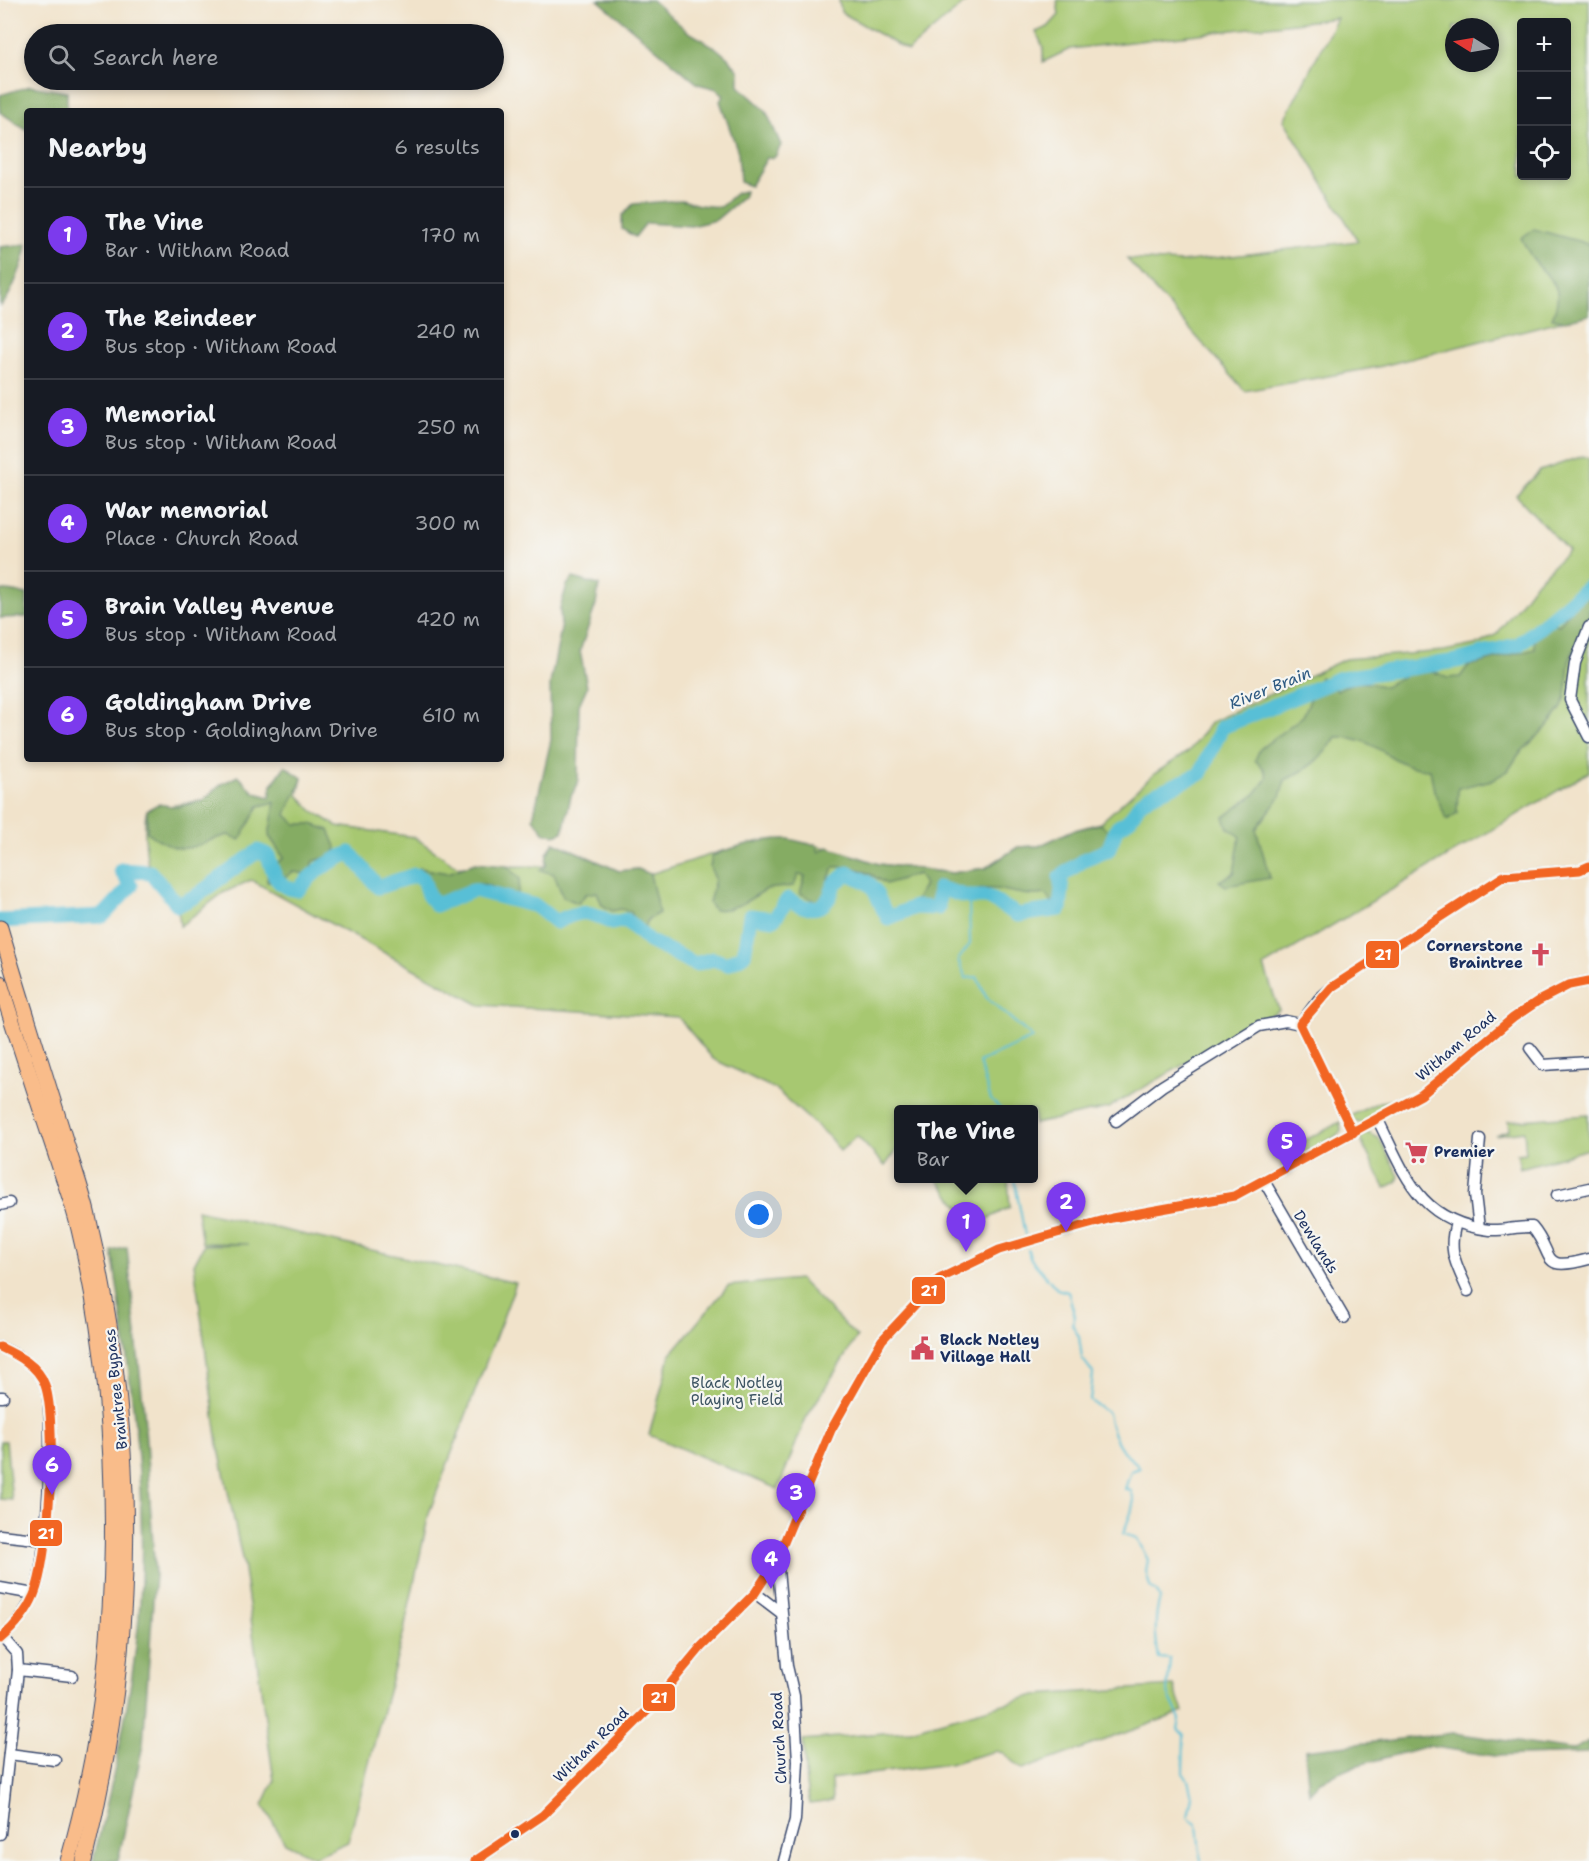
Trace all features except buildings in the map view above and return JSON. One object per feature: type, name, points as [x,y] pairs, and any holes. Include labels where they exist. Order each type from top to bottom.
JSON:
[{"type":"highway","name":"Braintree Bypass","points":[[0,928],[86,1210],[109,1315],[123,1437],[126,1560],[118,1687],[108,1755],[84,1861]]},
{"type":"highway","name":"Braintree Bypass","points":[[0,983],[77,1224],[102,1361],[112,1510],[109,1630],[96,1738],[68,1861]]},
{"type":"street","points":[[1589,627],[1575,663],[1570,700],[1589,736]]},
{"type":"street","points":[[1300,1024],[1332,987],[1504,876],[1580,870],[1589,866]]},
{"type":"street","name":"Witham Road","points":[[475,1861],[543,1815],[651,1707],[701,1647],[755,1593],[777,1559],[831,1430],[882,1340],[939,1279],[999,1250],[1112,1218],[1234,1196],[1421,1095],[1513,1018],[1538,1001],[1569,985],[1589,981]]},
{"type":"street","points":[[1116,1121],[1162,1086],[1259,1026],[1286,1021],[1300,1024]]},
{"type":"street","points":[[1300,1024],[1353,1133]]},
{"type":"street","points":[[1530,1048],[1543,1065],[1589,1062]]},
{"type":"street","points":[[1378,1120],[1410,1187],[1434,1212],[1456,1222],[1479,1228],[1494,1230],[1516,1226],[1532,1227],[1541,1237],[1548,1258],[1554,1263],[1565,1265],[1589,1259]]},
{"type":"street","points":[[1479,1228],[1475,1194],[1480,1139]]},
{"type":"street","name":"Dewlands","points":[[1263,1181],[1344,1318]]},
{"type":"street","points":[[1557,1196],[1589,1188]]},
{"type":"street","points":[[1456,1222],[1451,1240],[1453,1256],[1468,1291]]},
{"type":"street","points":[[0,1347],[33,1367],[45,1385],[50,1425],[42,1570],[34,1594],[1,1638],[17,1654],[18,1670],[6,1751],[0,1834]]},
{"type":"street","points":[[0,1535],[45,1540]]},
{"type":"street","name":"Church Road","points":[[777,1559],[780,1612],[794,1696],[798,1761],[795,1820],[784,1861]]},
{"type":"street","points":[[0,1588],[34,1594]]},
{"type":"street","points":[[755,1593],[780,1612]]},
{"type":"street","points":[[18,1670],[72,1676]]},
{"type":"street","points":[[6,1751],[55,1760]]},
{"type":"green space","points":[[598,0],[652,0],[687,31],[715,47],[739,71],[739,86],[766,111],[781,145],[775,157],[767,158],[750,186],[740,182],[738,152],[720,101],[724,95],[717,89],[698,84]]},
{"type":"green space","points":[[839,0],[968,0],[908,51],[841,12]]},
{"type":"green space","points":[[1057,0],[1589,0],[1589,314],[1378,367],[1245,391],[1127,259],[1181,262],[1358,241],[1284,120],[1337,18],[1070,49],[1043,62],[1043,47],[1036,32],[1048,27],[1059,15]]},
{"type":"green space","points":[[24,88],[24,90],[67,92],[67,108],[24,108],[24,128],[0,112],[0,95]]},
{"type":"green space","points":[[745,191],[744,196],[716,220],[691,226],[646,223],[635,237],[622,229],[622,216],[633,204],[682,200],[699,205],[720,207],[736,193]]},
{"type":"green space","points":[[1534,229],[1589,244],[1589,315],[1565,321],[1552,318],[1556,308],[1556,288],[1534,260],[1521,238]]},
{"type":"green space","points":[[24,244],[24,258],[17,278],[0,306],[0,247]]},
{"type":"green space","points":[[1583,456],[1589,459],[1589,772],[1264,966],[1279,1010],[1108,1108],[1038,1123],[1038,1105],[894,1105],[894,1154],[885,1166],[857,1136],[840,1151],[829,1137],[775,1089],[713,1059],[678,1017],[480,1005],[251,880],[223,893],[180,926],[174,902],[150,870],[145,843],[147,810],[204,800],[220,785],[238,776],[255,793],[275,801],[272,785],[285,766],[302,778],[298,795],[313,811],[337,826],[414,837],[458,867],[546,866],[547,854],[554,842],[619,871],[638,869],[650,874],[722,851],[788,839],[840,851],[879,864],[952,873],[985,868],[1018,847],[1039,846],[1071,831],[1100,823],[1154,774],[1189,751],[1211,722],[1345,659],[1444,651],[1479,644],[1497,634],[1537,581],[1568,551],[1516,495],[1540,471]]},
{"type":"green space","points":[[573,578],[599,585],[596,604],[580,651],[587,687],[579,705],[578,784],[571,796],[563,832],[555,835],[545,833],[533,818],[551,740],[550,684],[561,629],[560,608],[567,585]]},
{"type":"green space","points":[[1589,586],[1589,615],[1569,662],[1566,697],[1561,709],[1547,727],[1519,754],[1508,771],[1492,780],[1458,788],[1457,813],[1447,820],[1434,791],[1430,769],[1405,764],[1364,742],[1336,737],[1314,763],[1285,780],[1280,797],[1256,829],[1270,878],[1226,886],[1219,881],[1234,873],[1240,836],[1228,828],[1224,817],[1254,795],[1267,778],[1264,769],[1255,760],[1260,749],[1303,716],[1320,677],[1337,690],[1360,682],[1385,687],[1399,678],[1423,671],[1447,678],[1460,677],[1468,666],[1535,649],[1534,633],[1545,620],[1559,625]]},
{"type":"green space","points":[[0,590],[24,594],[24,617],[0,618]]},
{"type":"green space","points":[[285,766],[302,778],[286,815],[296,824],[312,824],[329,830],[337,849],[331,856],[314,861],[308,874],[293,872],[277,883],[267,882],[268,869],[284,858],[269,836],[275,802],[259,806],[240,840],[228,835],[195,846],[179,848],[160,841],[147,832],[147,810],[158,804],[178,807],[204,800],[220,785],[238,776],[255,793],[270,797],[272,785]]},
{"type":"green space","points":[[1100,824],[1111,833],[1108,845],[1063,870],[1066,895],[1064,902],[1051,902],[1045,894],[1025,894],[998,889],[971,893],[945,884],[934,911],[924,911],[915,901],[924,885],[918,874],[886,884],[861,870],[834,867],[828,880],[830,892],[818,903],[800,893],[805,876],[798,875],[794,886],[767,889],[742,904],[728,909],[714,910],[709,903],[715,879],[710,867],[712,856],[739,846],[778,839],[791,840],[816,844],[819,852],[828,847],[879,864],[952,873],[986,868],[1018,847],[1039,846],[1071,831]]},
{"type":"green space","points":[[554,842],[619,871],[638,869],[650,874],[659,913],[648,919],[643,933],[632,932],[634,920],[631,912],[621,909],[612,911],[602,905],[597,892],[586,894],[578,903],[563,897],[554,874],[540,870],[546,866],[547,854]]},
{"type":"green space","points":[[475,863],[507,866],[520,879],[518,894],[506,899],[496,888],[480,884],[469,886],[449,897],[434,901],[419,868],[448,873]]},
{"type":"green space","points":[[1397,1100],[1399,1104],[1364,1124],[1353,1121],[1350,1116],[1379,1102]]},
{"type":"green space","points":[[1588,1115],[1589,1149],[1520,1168],[1517,1154],[1526,1153],[1524,1131],[1495,1135],[1509,1130],[1508,1121]]},
{"type":"green space","points":[[1340,1122],[1341,1131],[1336,1136],[1283,1165],[1281,1160],[1298,1144]]},
{"type":"green space","points":[[1368,1133],[1379,1138],[1399,1176],[1397,1182],[1385,1188],[1359,1137]]},
{"type":"green space","points":[[940,1183],[1008,1183],[1010,1207],[974,1226]]},
{"type":"green space","points":[[197,1210],[516,1283],[429,1513],[403,1635],[348,1842],[314,1857],[285,1843],[263,1805],[274,1781],[243,1563],[218,1444],[194,1264],[204,1245],[249,1244],[202,1243]]},
{"type":"green space","points":[[127,1247],[144,1412],[155,1574],[143,1745],[118,1861],[93,1861],[123,1727],[136,1646],[140,1598],[142,1548],[137,1448],[112,1251]]},
{"type":"green space","name":"Black Notley Playing Field","points":[[799,1279],[857,1337],[806,1418],[778,1489],[649,1435],[670,1355],[728,1286]]},
{"type":"green space","points":[[0,1441],[6,1441],[12,1500],[0,1499]]},
{"type":"green space","points":[[1174,1686],[1183,1712],[1022,1770],[1003,1753],[995,1751],[949,1764],[831,1779],[832,1801],[810,1804],[806,1785],[803,1740],[907,1731],[1036,1695]]},
{"type":"green space","points":[[1453,1733],[1572,1750],[1589,1741],[1589,1753],[1494,1756],[1428,1746],[1355,1766],[1320,1781],[1309,1793],[1305,1750]]},
{"type":"waterway","name":"River Brain","points":[[0,921],[103,916],[131,886],[121,870],[150,872],[178,905],[196,896],[258,851],[268,855],[277,879],[291,889],[298,890],[321,868],[350,853],[378,887],[415,875],[423,879],[428,895],[436,905],[474,890],[536,906],[556,922],[579,913],[590,914],[612,923],[626,920],[649,941],[695,964],[713,959],[727,964],[744,955],[750,916],[774,919],[788,899],[811,908],[823,905],[834,884],[848,873],[872,886],[888,918],[915,907],[938,908],[939,888],[968,897],[987,897],[1018,915],[1060,909],[1062,889],[1060,877],[1084,860],[1108,850],[1117,828],[1130,819],[1139,804],[1150,796],[1200,774],[1222,727],[1341,678],[1457,661],[1519,644],[1589,586]]},
{"type":"waterway","points":[[969,900],[970,944],[958,960],[966,978],[977,977],[986,997],[1033,1038],[979,1062],[991,1100],[996,1105]]},
{"type":"waterway","points":[[1015,1183],[1025,1235]]},
{"type":"waterway","points":[[1028,1250],[1030,1258],[1057,1289],[1068,1292],[1075,1316],[1072,1324],[1079,1337],[1082,1358],[1093,1373],[1090,1401],[1108,1413],[1113,1433],[1120,1447],[1140,1468],[1131,1471],[1125,1489],[1131,1491],[1134,1500],[1123,1534],[1137,1538],[1148,1560],[1146,1571],[1150,1587],[1157,1592],[1160,1598],[1156,1620],[1159,1658],[1170,1659],[1167,1691],[1180,1719],[1178,1729],[1184,1735],[1183,1773],[1188,1780],[1192,1796],[1188,1817],[1197,1825],[1201,1861]]},
{"type":"transit line","name":"21","points":[[1353,1133],[1300,1024],[1332,987],[1504,876],[1580,870],[1589,866]]},
{"type":"transit line","name":"21","points":[[475,1861],[543,1815],[651,1707],[701,1647],[755,1593],[777,1559],[831,1430],[882,1340],[939,1279],[999,1250],[1057,1233],[1112,1218],[1234,1196],[1421,1095],[1513,1018],[1538,1001],[1569,985],[1589,981]]},
{"type":"transit line","name":"21","points":[[0,1347],[20,1357],[42,1378],[49,1403],[51,1428],[48,1522],[39,1577],[28,1608],[0,1639]]},
{"type":"place","name":"Cornerstone Braintree","points":[[1541,955]]},
{"type":"place","name":"Premier","points":[[1416,1152]]},
{"type":"place","name":"Brain Valley Avenue","points":[[1287,1172]]},
{"type":"place","name":"The Reindeer","points":[[1066,1232]]},
{"type":"place","name":"The Vine","points":[[966,1252]]},
{"type":"place","name":"Black Notley Village Hall","points":[[922,1349]]},
{"type":"place","name":"Goldingham Drive","points":[[52,1495]]},
{"type":"place","name":"Memorial","points":[[796,1523]]},
{"type":"place","name":"War memorial","points":[[771,1589]]}]
